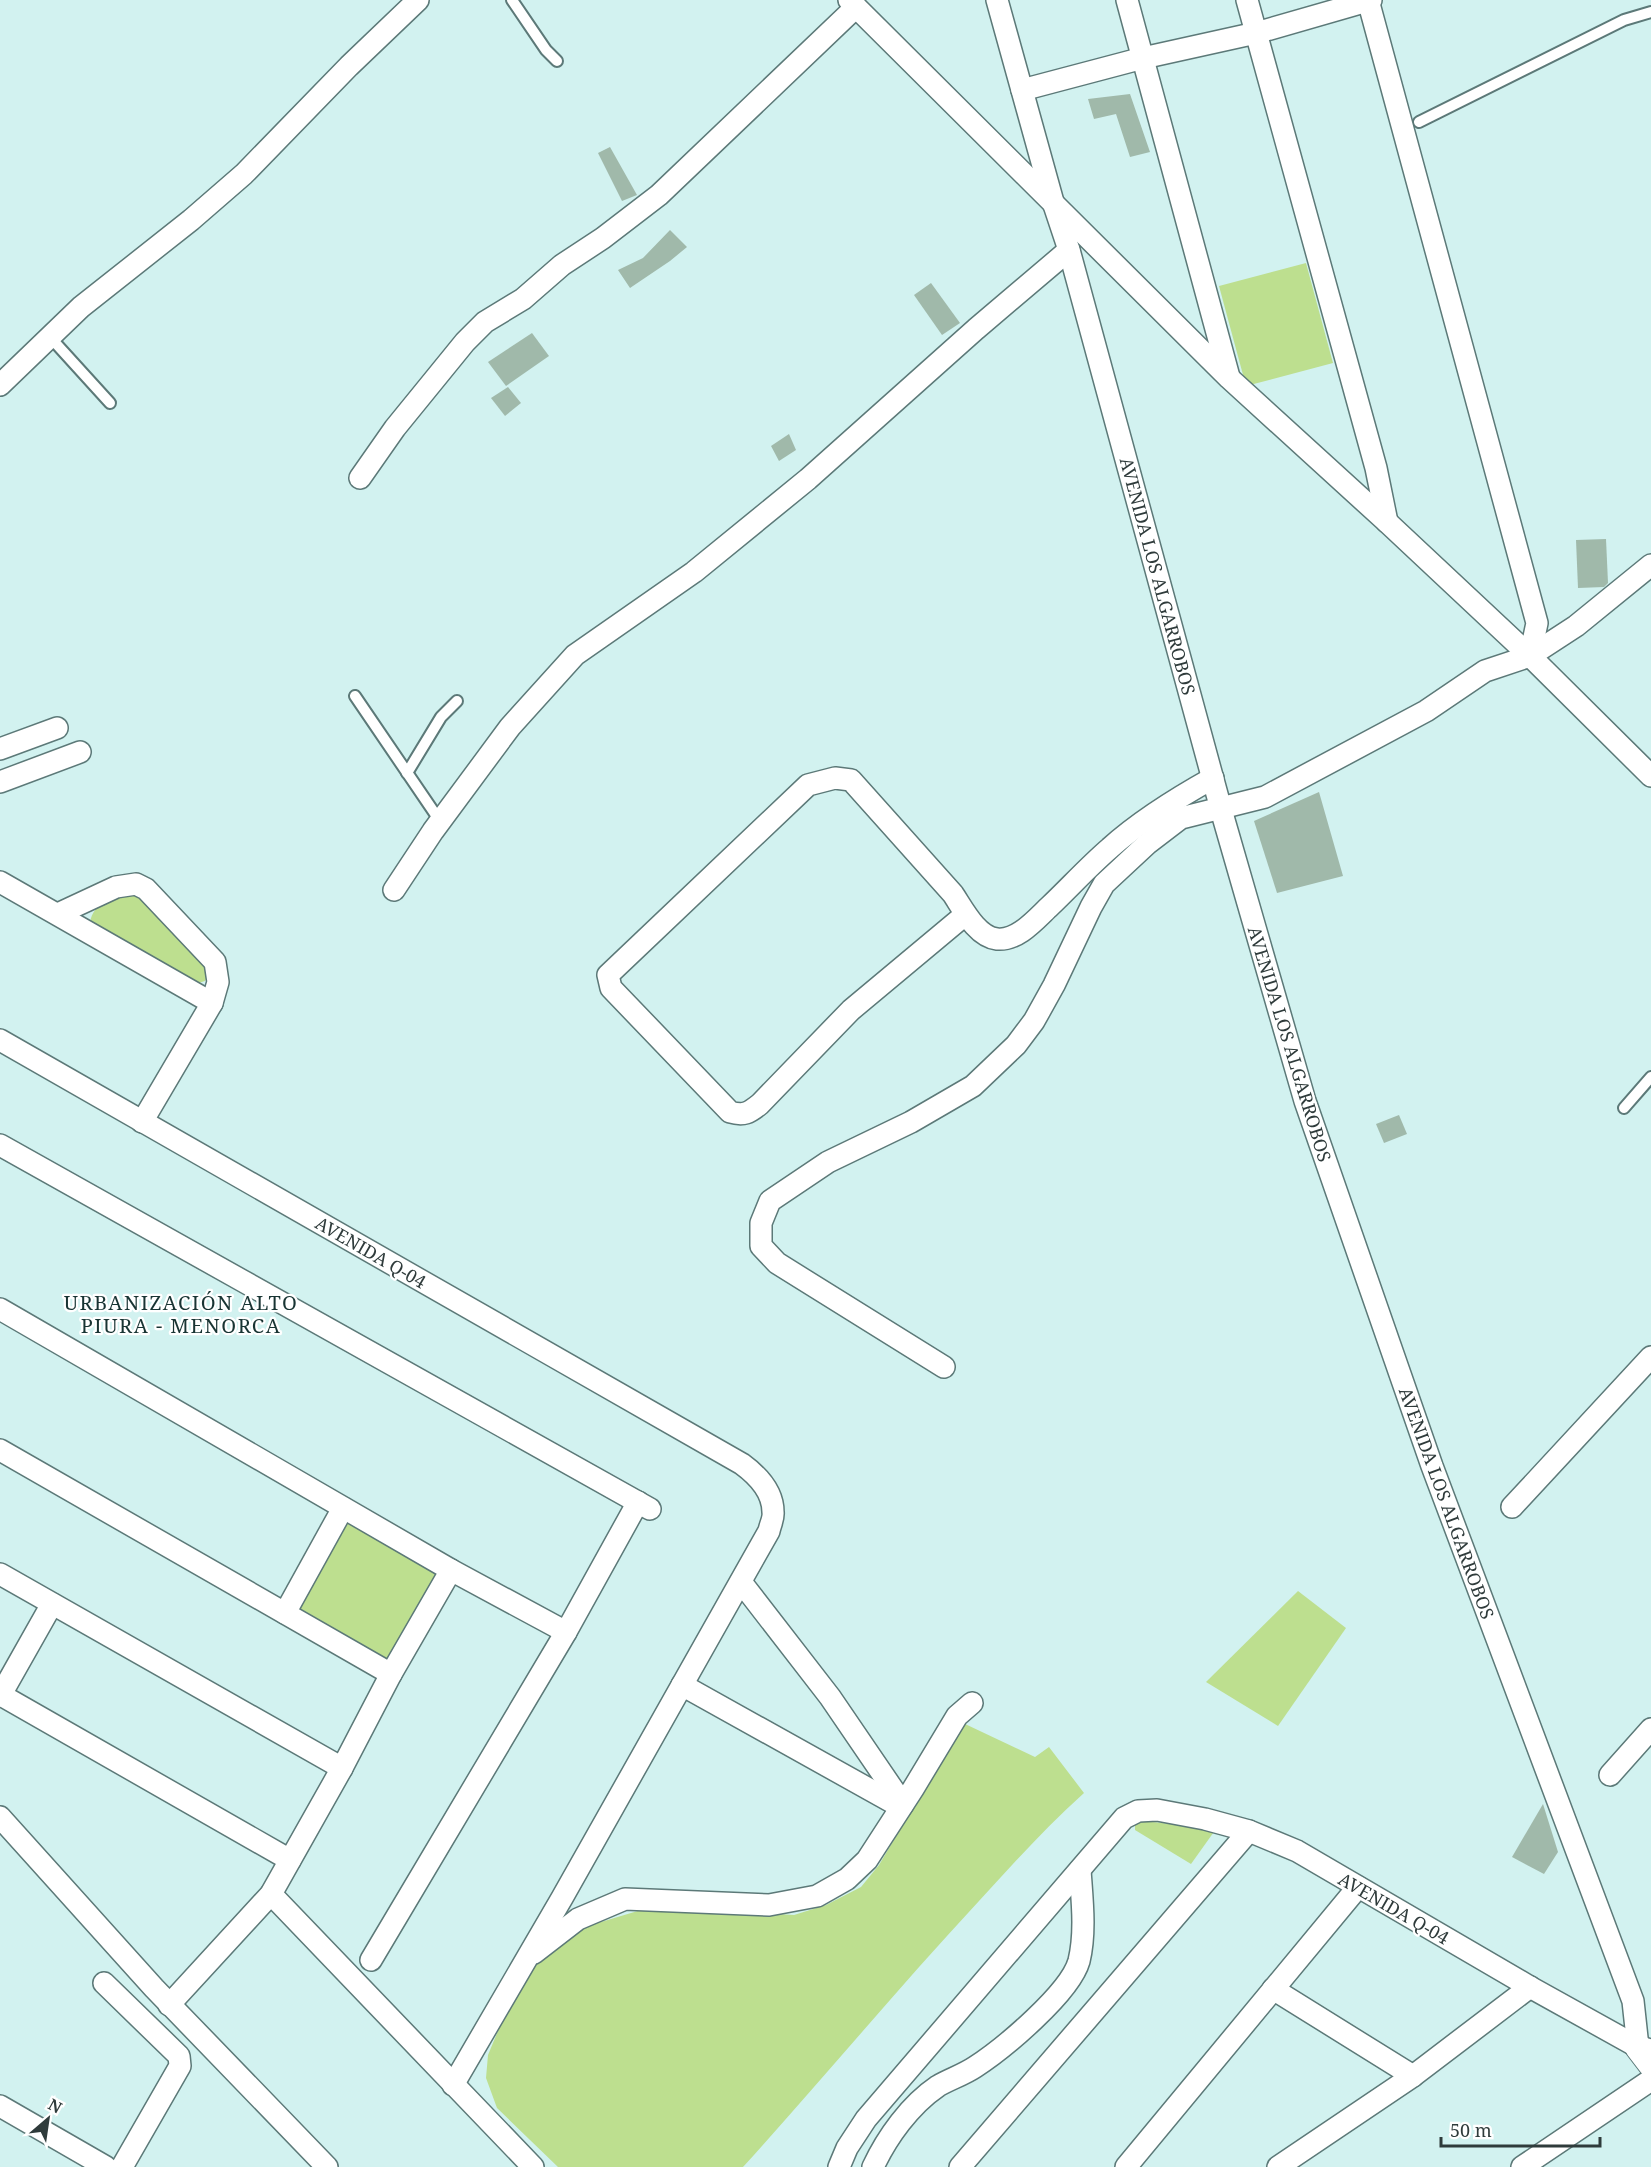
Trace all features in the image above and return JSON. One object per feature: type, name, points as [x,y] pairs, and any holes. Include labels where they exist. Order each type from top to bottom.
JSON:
[{"type":"street","points":[[0,385],[81,307],[191,220],[244,174],[349,66],[418,0]]},
{"type":"street","name":"AVENIDA LOS ALGARROBOS","points":[[997,0],[1053,202],[1070,250],[1221,807],[1305,1101],[1432,1466],[1633,2001],[1647,2054]]},
{"type":"street","points":[[1127,0],[1229,378]]},
{"type":"street","points":[[1247,0],[1376,468],[1387,522]]},
{"type":"street","points":[[1022,90],[1143,58],[1256,33],[1369,0],[1411,125],[1537,623],[1530,656]]},
{"type":"street","points":[[360,478],[395,428],[465,342],[485,322],[523,299],[562,266],[659,195],[853,3],[1229,378],[1530,656],[1651,776]]},
{"type":"street","points":[[394,890],[440,821],[510,727],[575,655],[694,572],[791,493],[976,329],[1070,250]]},
{"type":"street","points":[[944,1367],[777,1263],[761,1246],[761,1223],[771,1201],[828,1162],[911,1122],[973,1086],[1016,1045],[1034,1021],[1104,884],[1147,844],[1181,818],[1265,797],[1426,711],[1485,671],[1530,656],[1576,626],[1651,565]]},
{"type":"street","points":[[0,749],[57,728]]},
{"type":"street","points":[[0,782],[80,752]]},
{"type":"street","points":[[966,914],[851,1010],[760,1104],[749,1113],[741,1115],[730,1112],[611,988],[608,975],[808,785],[835,778],[851,780],[953,894],[980,930],[996,939],[1012,937],[1031,924],[1110,847],[1170,802],[1213,778]]},
{"type":"street","points":[[0,882],[212,1003]]},
{"type":"street","points":[[58,915],[116,887],[136,884],[146,889],[215,962],[219,982],[212,1003],[142,1122]]},
{"type":"street","name":"AVENIDA Q-04","points":[[0,1040],[742,1464],[756,1474],[768,1492],[773,1512],[769,1531],[562,1898],[453,2085]]},
{"type":"street","points":[[0,1145],[644,1506],[566,1632],[371,1960]]},
{"type":"street","points":[[0,1309],[451,1570],[566,1632]]},
{"type":"street","points":[[1512,1507],[1651,1357]]},
{"type":"street","points":[[0,1450],[391,1674]]},
{"type":"street","points":[[285,1613],[343,1508]]},
{"type":"street","points":[[169,2005],[271,1894],[342,1768],[391,1674],[451,1570]]},
{"type":"street","points":[[0,1574],[342,1768]]},
{"type":"street","points":[[741,1581],[830,1697],[902,1806]]},
{"type":"street","points":[[52,1604],[0,1695],[290,1860]]},
{"type":"street","points":[[682,1685],[902,1806]]},
{"type":"street","points":[[524,1961],[578,1919],[626,1899],[769,1905],[817,1896],[848,1879],[867,1860],[957,1716],[972,1703]]},
{"type":"street","points":[[1610,1775],[1651,1729]]},
{"type":"street","name":"AVENIDA Q-04","points":[[1080,1870],[1124,1818],[1138,1811],[1157,1810],[1205,1819],[1249,1831],[1297,1851],[1647,2054]]},
{"type":"street","points":[[0,1817],[169,2005],[327,2167]]},
{"type":"street","points":[[960,2167],[1249,1831]]},
{"type":"street","points":[[839,2167],[847,2148],[866,2119],[1080,1870]]},
{"type":"street","points":[[873,2167],[908,2113],[938,2086],[972,2069],[999,2051],[1065,1986],[1078,1962],[1083,1907],[1080,1870]]},
{"type":"street","points":[[1126,2167],[1358,1887]]},
{"type":"street","points":[[271,1894],[533,2167]]},
{"type":"street","points":[[104,1983],[179,2056],[180,2066],[122,2167]]},
{"type":"street","points":[[1278,2167],[1413,2076],[1530,1987]]},
{"type":"street","points":[[1273,1989],[1413,2076]]},
{"type":"street","points":[[1522,2167],[1651,2080]]},
{"type":"street","points":[[0,2106],[106,2167]]},
{"type":"lane","points":[[512,0],[546,50],[557,61]]},
{"type":"lane","points":[[1411,125],[1624,20],[1651,12]]},
{"type":"lane","points":[[50,337],[110,403]]},
{"type":"lane","points":[[355,696],[440,821]]},
{"type":"lane","points":[[407,773],[441,717],[457,701]]},
{"type":"lane","points":[[1624,1108],[1651,1077]]},
{"type":"green space","points":[[1306,263],[1333,363],[1246,386],[1219,286]]},
{"type":"green space","points":[[134,891],[209,964],[205,981],[195,984],[90,928],[91,919],[98,907]]},
{"type":"green space","points":[[349,1521],[441,1567],[388,1662],[302,1613],[300,1605]]},
{"type":"green space","points":[[1298,1591],[1346,1628],[1278,1726],[1206,1682]]},
{"type":"green space","points":[[963,1723],[1035,1757],[1049,1747],[1084,1793],[1030,1846],[949,1934],[743,2167],[558,2167],[497,2108],[486,2078],[488,2055],[500,2026],[534,1966],[581,1928],[641,1910],[710,1910],[794,1915],[826,1905],[861,1887],[879,1865]]},
{"type":"green space","points":[[1135,1820],[1216,1829],[1191,1864],[1135,1830]]},
{"type":"building","points":[[1130,94],[1150,152],[1130,157],[1116,114],[1094,119],[1088,99]]},
{"type":"building","points":[[610,147],[637,195],[622,201],[598,153]]},
{"type":"building","points":[[670,230],[687,247],[630,288],[618,270],[643,258]]},
{"type":"building","points":[[931,283],[960,323],[942,335],[914,295]]},
{"type":"building","points":[[532,333],[549,356],[506,386],[488,362]]},
{"type":"building","points":[[508,387],[521,403],[505,416],[491,398]]},
{"type":"building","points":[[789,434],[796,450],[779,461],[771,446]]},
{"type":"building","points":[[1606,539],[1608,583],[1604,587],[1578,588],[1576,540]]},
{"type":"building","points":[[1319,792],[1343,876],[1277,893],[1254,821]]},
{"type":"building","points":[[1399,1115],[1407,1134],[1384,1143],[1376,1124]]},
{"type":"building","points":[[1543,1804],[1558,1852],[1544,1874],[1512,1857]]},
{"type":"district","name":"URBANIZACIÓN ALTO PIURA - MENORCA","points":[[181,1314]]}]
